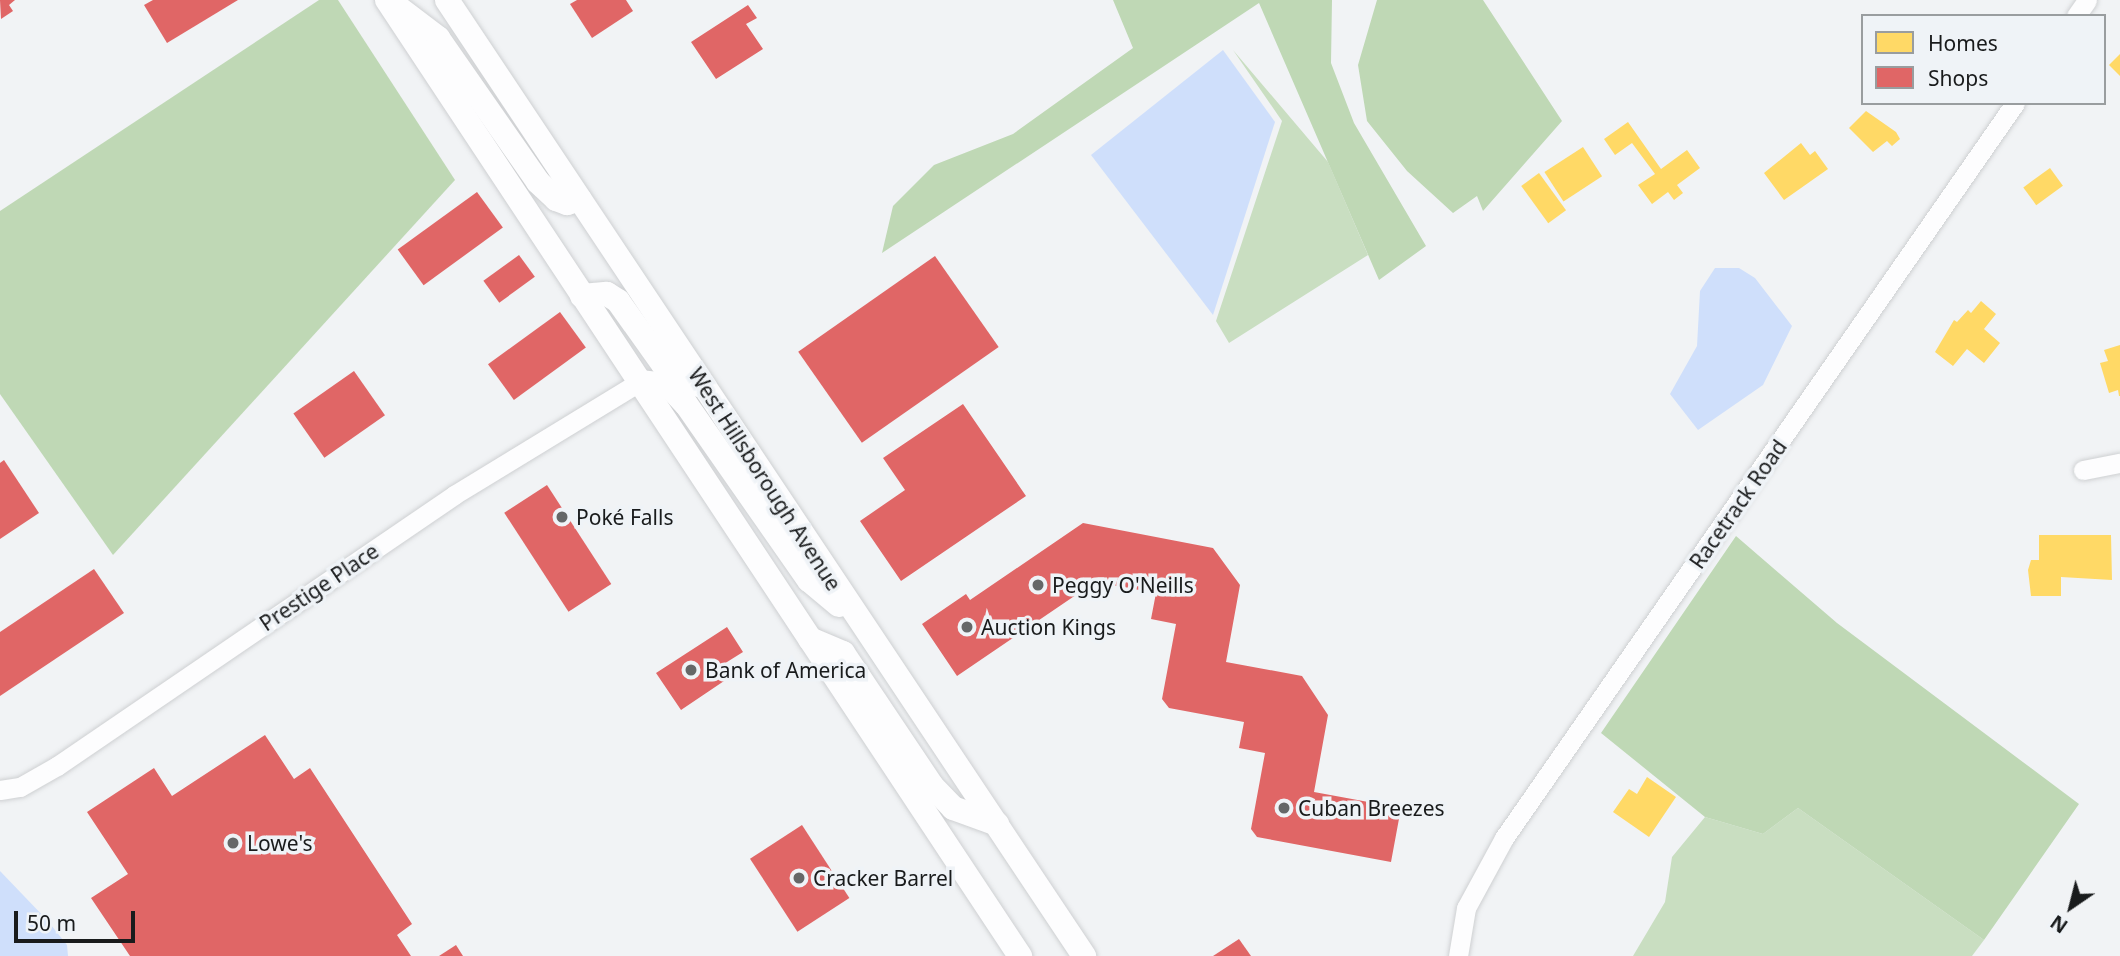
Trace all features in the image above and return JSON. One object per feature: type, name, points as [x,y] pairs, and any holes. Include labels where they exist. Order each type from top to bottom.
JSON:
[{"type":"main road","points":[[387,0],[438,38],[538,182],[556,199],[579,200]]},
{"type":"main road","points":[[387,0],[1020,956]]},
{"type":"main road","name":"West Hillsborough Avenue","points":[[447,0],[1084,956]]},
{"type":"main road","points":[[582,296],[607,294],[618,301],[663,364],[706,389]]},
{"type":"main road","points":[[639,382],[668,385],[686,404],[809,580],[859,620]]},
{"type":"main road","points":[[810,639],[843,653],[932,786],[953,808],[997,824]]},
{"type":"street","name":"Racetrack Road","points":[[1458,956],[1466,908],[1504,838],[2014,105]]},
{"type":"street","name":"Prestige Place","points":[[0,790],[20,787],[57,766],[454,495],[639,382]]},
{"type":"street","points":[[2083,470],[2120,463]]},
{"type":"green space","points":[[319,0],[338,0],[455,180],[113,555],[0,394],[0,211]]},
{"type":"green space","points":[[1113,0],[1332,0],[1331,63],[1354,123],[1426,246],[1379,280],[1259,3],[882,253],[893,206],[934,165],[1013,134],[1133,48]]},
{"type":"green space","points":[[1377,0],[1483,0],[1562,121],[1483,211],[1477,196],[1453,213],[1407,171],[1367,121],[1358,65]]},
{"type":"green space","points":[[1233,50],[1328,162],[1368,255],[1229,343],[1216,321],[1282,121]]},
{"type":"green space","points":[[1736,536],[1837,623],[2079,804],[1984,940],[1798,808],[1763,834],[1705,817],[1601,733]]},
{"type":"green space","points":[[1798,808],[1984,940],[1972,956],[1633,956],[1665,902],[1672,857],[1705,817],[1763,834]]},
{"type":"water","points":[[1223,50],[1275,122],[1213,315],[1091,155]]},
{"type":"water","points":[[1715,268],[1739,268],[1755,278],[1792,326],[1763,385],[1698,430],[1670,394],[1697,346],[1700,291]]},
{"type":"water","points":[[0,871],[67,945],[68,956],[0,956]]},
{"type":"building: Homes","points":[[2120,54],[2120,76],[2109,65]]},
{"type":"building: Homes","points":[[1866,111],[1896,132],[1900,139],[1892,146],[1887,141],[1873,152],[1849,128]]},
{"type":"building: Homes","points":[[1628,122],[1661,169],[1687,150],[1700,168],[1677,185],[1683,193],[1674,200],[1668,192],[1652,204],[1638,185],[1655,174],[1632,143],[1615,155],[1604,139]]},
{"type":"building: Homes","points":[[1801,143],[1810,155],[1815,151],[1828,169],[1784,200],[1764,173]]},
{"type":"building: Homes","points":[[1583,147],[1602,176],[1563,201],[1544,172]]},
{"type":"building: Homes","points":[[2050,168],[2063,186],[2036,205],[2023,187]]},
{"type":"building: Homes","points":[[1539,173],[1566,210],[1548,223],[1521,186]]},
{"type":"building: Homes","points":[[1981,301],[1996,314],[1984,329],[2000,343],[1984,363],[1967,349],[1953,366],[1935,352],[1954,320],[1957,322],[1968,310],[1971,313]]},
{"type":"building: Homes","points":[[2120,345],[2119,396],[2118,390],[2109,393],[2100,363],[2108,361],[2104,350]]},
{"type":"building: Homes","points":[[2039,535],[2111,535],[2112,580],[2061,577],[2061,596],[2031,596],[2028,570],[2031,560],[2039,560]]},
{"type":"building: Homes","points":[[1647,777],[1676,797],[1649,837],[1613,812],[1629,789],[1637,794]]},
{"type":"building: Shops","points":[[0,0],[15,0],[9,5],[13,11],[1,19]]},
{"type":"building: Shops","points":[[153,0],[238,0],[167,43],[144,5]]},
{"type":"building: Shops","points":[[577,0],[626,0],[633,11],[592,38],[570,4]]},
{"type":"building: Shops","points":[[748,5],[757,18],[746,24],[763,49],[716,79],[691,42]]},
{"type":"building: Shops","points":[[477,192],[503,228],[424,285],[398,250]]},
{"type":"building: Shops","points":[[519,255],[535,277],[499,303],[483,281]]},
{"type":"building: Shops","points":[[935,256],[999,347],[862,443],[798,352]]},
{"type":"building: Shops","points":[[560,312],[586,348],[514,400],[488,364]]},
{"type":"building: Shops","points":[[354,371],[385,415],[324,458],[293,413]]},
{"type":"building: Shops","points":[[963,404],[1026,496],[901,581],[860,521],[905,490],[883,458]]},
{"type":"building: Shops","points":[[4,460],[39,513],[0,539],[0,463]]},
{"type":"building: Shops","points":[[547,485],[611,584],[568,612],[504,513]]},
{"type":"building: Shops","points":[[1083,523],[1213,548],[1240,585],[1226,662],[1302,676],[1328,715],[1314,792],[1401,808],[1391,862],[1257,837],[1251,829],[1265,753],[1239,748],[1244,722],[1169,708],[1162,699],[1176,624],[1151,619],[1156,593],[1095,582],[957,676],[922,624],[966,594],[970,600]]},
{"type":"building: Shops","points":[[94,569],[124,613],[0,696],[0,632]]},
{"type":"building: Shops","name":"Bank of America","points":[[727,627],[743,652],[719,667],[727,679],[681,710],[656,673]]},
{"type":"building: Shops","name":"Lowe's","points":[[265,735],[294,779],[310,768],[412,924],[397,935],[411,956],[130,956],[91,898],[128,874],[87,812],[154,768],[172,796]]},
{"type":"building: Shops","name":"Cracker Barrel","points":[[802,825],[849,898],[797,932],[750,859]]},
{"type":"building: Shops","points":[[1239,939],[1251,956],[1213,956]]},
{"type":"building: Shops","points":[[456,945],[463,956],[439,956]]},
{"type":"place","name":"Poké Falls","points":[[562,517]]},
{"type":"place","name":"Peggy O'Neills","points":[[1038,585]]},
{"type":"place","name":"Auction Kings","points":[[967,627]]},
{"type":"place","name":"Bank of America","points":[[691,670]]},
{"type":"place","name":"Cuban Breezes","points":[[1284,808]]},
{"type":"place","name":"Lowe's","points":[[233,843]]},
{"type":"place","name":"Cracker Barrel","points":[[799,878]]}]
